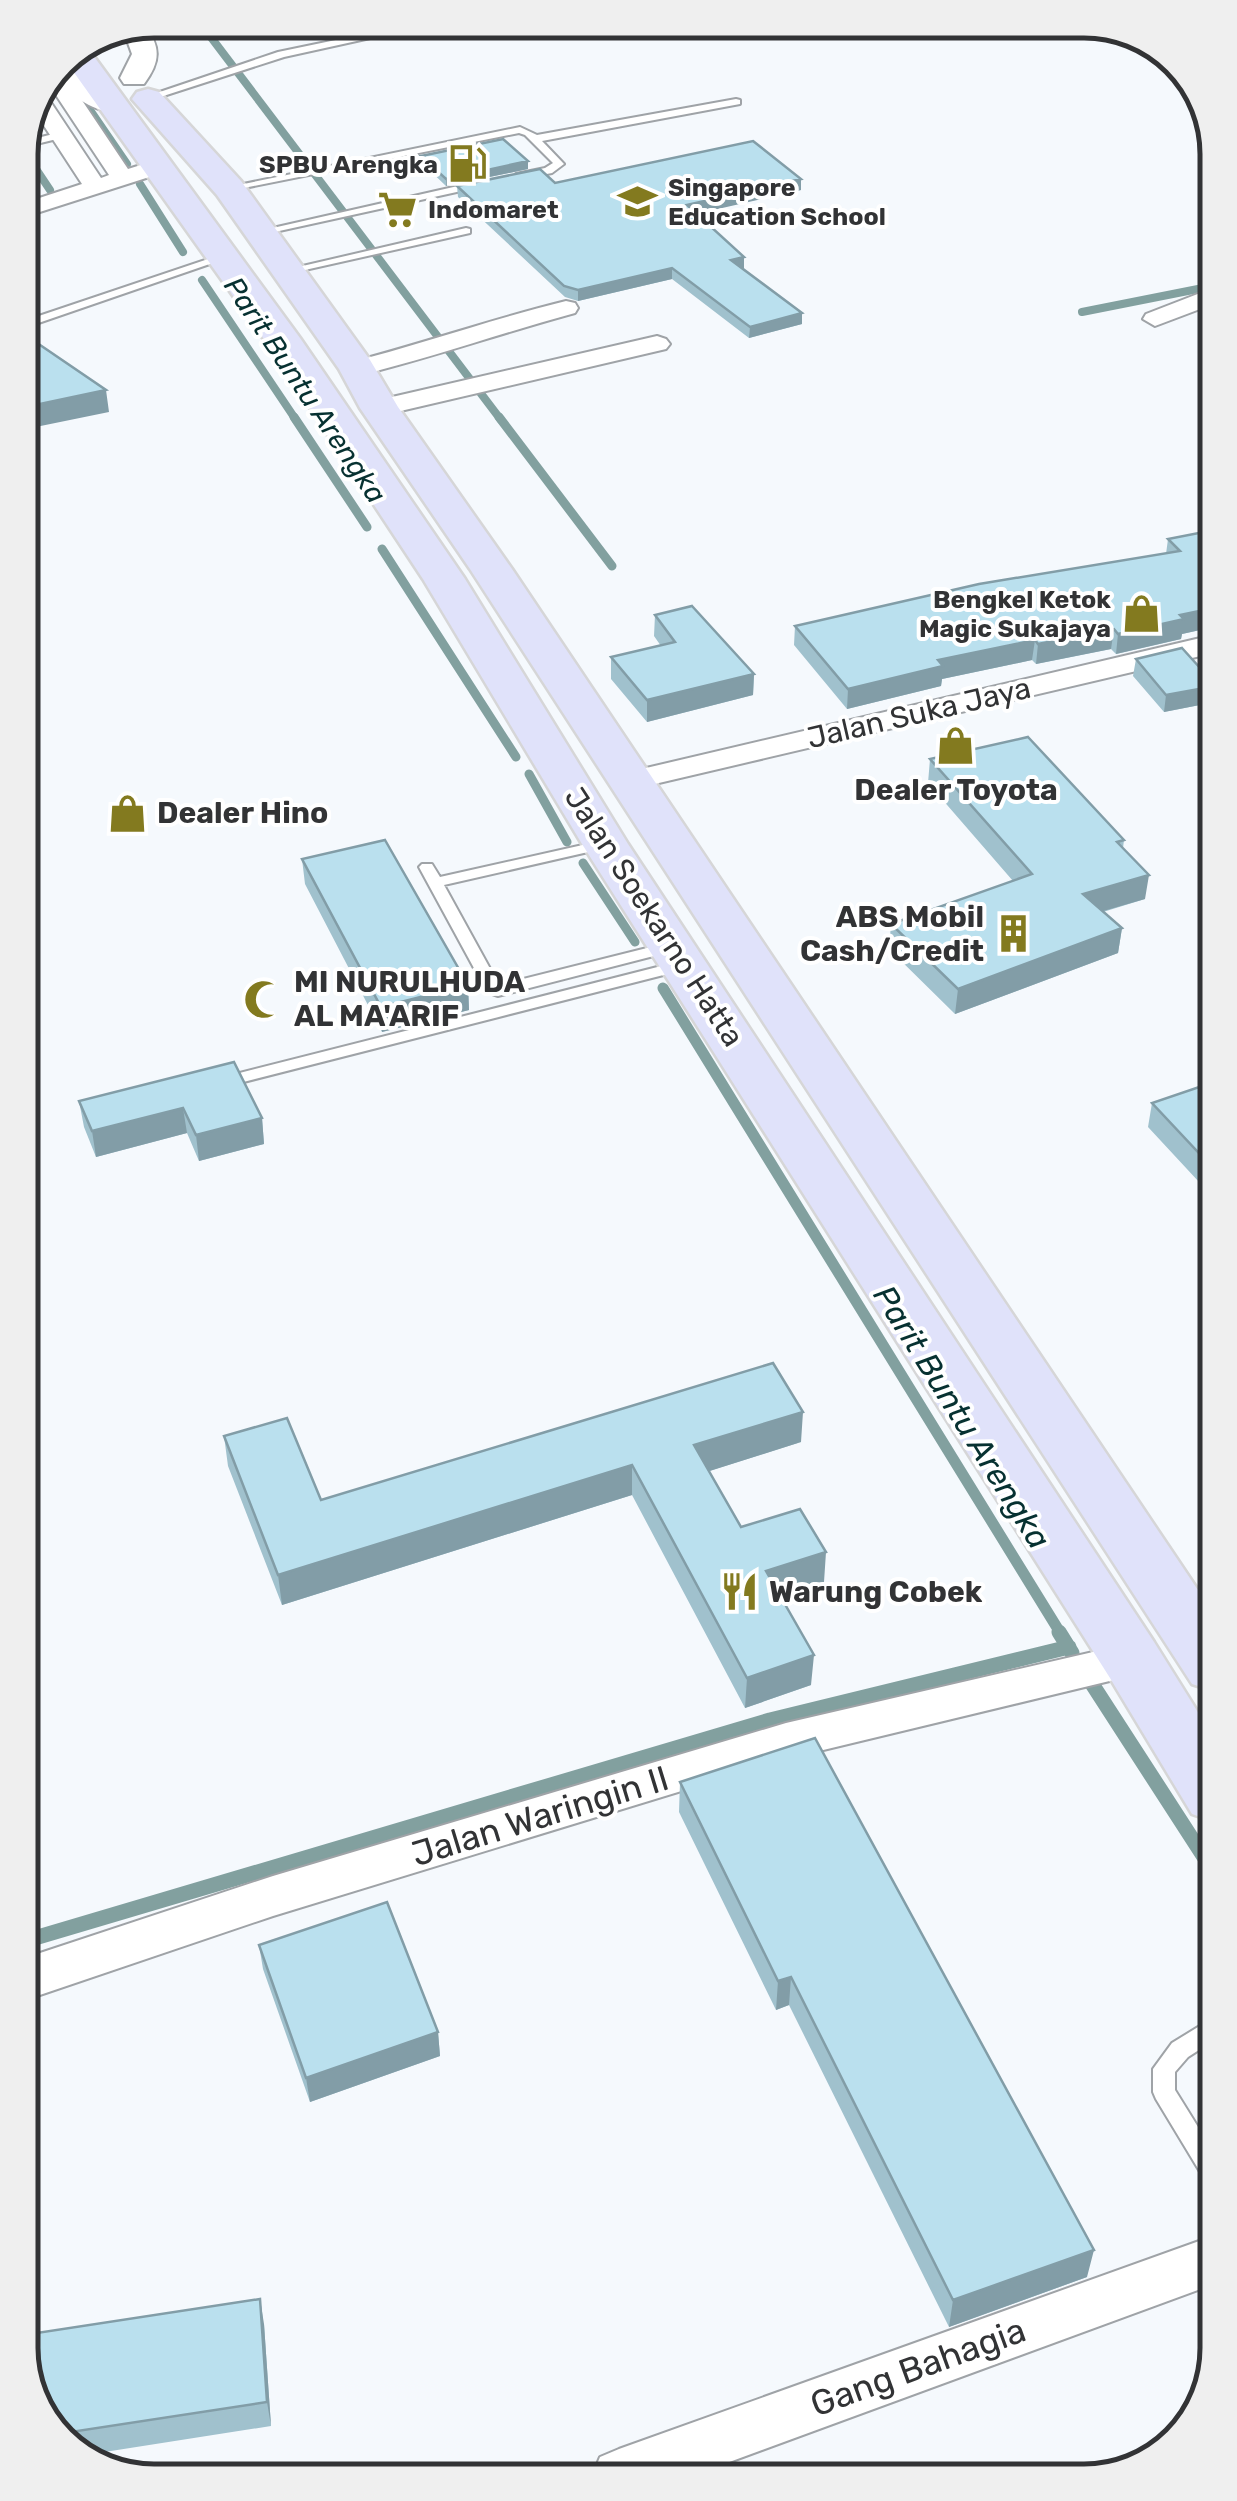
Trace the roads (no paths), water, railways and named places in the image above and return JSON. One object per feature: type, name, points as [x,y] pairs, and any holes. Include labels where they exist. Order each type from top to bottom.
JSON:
[{"type":"main road","name":"Jalan Soekarno Hatta","points":[[91,56],[130,66],[229,188],[242,245],[468,574],[629,782],[1196,1607]]},
{"type":"main road","name":"Jalan Soekarno Hatta","points":[[130,66],[141,172],[242,245],[287,271],[356,368],[468,574],[488,657],[1123,1662],[1200,1775]]},
{"type":"street","points":[[66,78],[80,87],[130,66]]},
{"type":"street","points":[[38,205],[141,172],[63,82]]},
{"type":"street","points":[[46,111],[96,187]]},
{"type":"street","points":[[1154,318],[1200,300]]},
{"type":"street","points":[[356,368],[426,352],[470,333],[566,308]]},
{"type":"street","points":[[379,408],[657,344]]},
{"type":"street","name":"Jalan Suka Jaya","points":[[629,782],[1200,647]]},
{"type":"street","name":"Jalan Waringin II","points":[[38,1975],[273,1896],[786,1741],[1123,1662]]},
{"type":"street","name":"Gang Bahagia","points":[[653,2464],[1200,2264]]},
{"type":"lane","points":[[130,66],[197,37]]},
{"type":"lane","points":[[130,66],[300,49],[360,37]]},
{"type":"lane","points":[[534,139],[736,102]]},
{"type":"lane","points":[[229,188],[512,131],[526,132],[558,167],[512,178]]},
{"type":"lane","points":[[39,140],[61,135]]},
{"type":"lane","points":[[38,320],[242,245],[494,182]]},
{"type":"lane","points":[[287,271],[466,230]]},
{"type":"lane","points":[[436,882],[605,844]]},
{"type":"lane","points":[[428,867],[492,988],[678,956]]},
{"type":"lane","points":[[208,1086],[678,956]]},
{"type":"lane","points":[[1200,2037],[1180,2050],[1164,2070],[1164,2092],[1200,2151]]},
{"type":"waterway","points":[[211,37],[501,420]]},
{"type":"waterway","name":"Parit Buntu Arengka","points":[[77,91],[127,164]]},
{"type":"waterway","points":[[38,172],[50,190]]},
{"type":"waterway","name":"Parit Buntu Arengka","points":[[140,184],[183,252]]},
{"type":"waterway","name":"Parit Buntu Arengka","points":[[202,280],[295,419]]},
{"type":"waterway","points":[[1082,312],[1200,289]]},
{"type":"waterway","points":[[499,417],[612,566]]},
{"type":"waterway","name":"Parit Buntu Arengka","points":[[295,419],[367,527]]},
{"type":"waterway","name":"Parit Buntu Arengka","points":[[382,549],[516,757]]},
{"type":"waterway","name":"Parit Buntu Arengka","points":[[529,774],[567,842]]},
{"type":"waterway","name":"Parit Buntu Arengka","points":[[583,863],[635,942]]},
{"type":"waterway","name":"Parit Buntu Arengka","points":[[663,988],[1061,1634]]},
{"type":"waterway","name":"Parit Buntu Arengka","points":[[1059,1632],[1068,1647]]},
{"type":"waterway","points":[[38,1937],[770,1720],[1068,1647]]},
{"type":"waterway","name":"Parit Buntu Arengka","points":[[1068,1647],[1072,1653]]},
{"type":"waterway","name":"Parit Buntu Arengka","points":[[1085,1673],[1200,1851]]},
{"type":"place","name":"SPBU Arengka","points":[[468,164]]},
{"type":"place","name":"Singapore Education School","points":[[638,201]]},
{"type":"place","name":"Indomaret","points":[[398,209]]},
{"type":"place","name":"Bengkel Ketok Magic Sukajaya","points":[[1141,613]]},
{"type":"place","name":"Dealer Toyota","points":[[956,746]]},
{"type":"place","name":"Dealer Hino","points":[[127,813]]},
{"type":"place","name":"ABS Mobil Cash/Credit","points":[[1014,934]]},
{"type":"place","name":"MI NURULHUDA AL MA'ARIF","points":[[264,999]]},
{"type":"place","name":"Warung Cobek","points":[[739,1592]]}]
